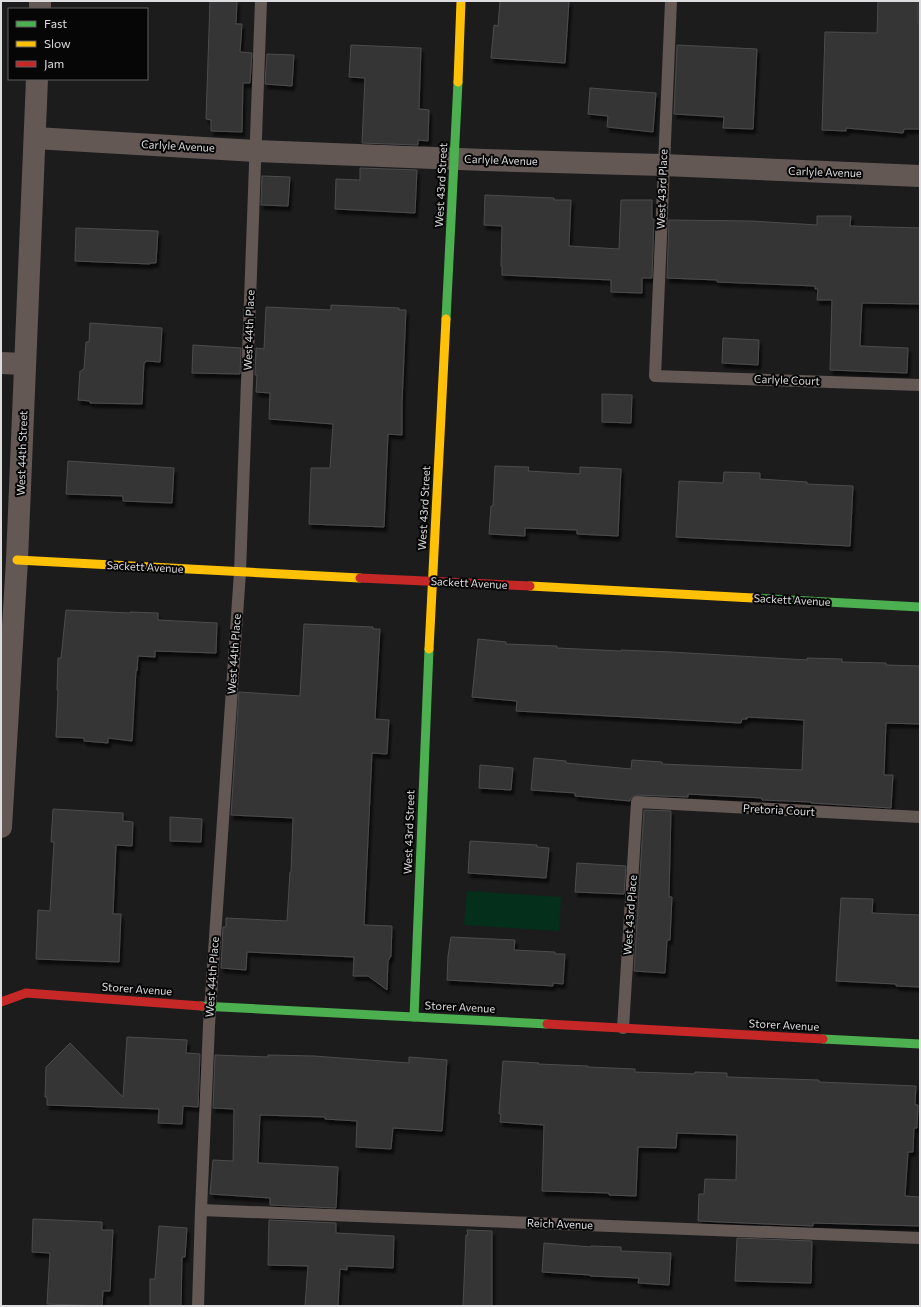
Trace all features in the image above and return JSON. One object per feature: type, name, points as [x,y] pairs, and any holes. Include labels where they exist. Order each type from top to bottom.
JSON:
[{"type":"street","name":"West 43rd Street","points":[[414,1017],[432,581],[461,1]]},
{"type":"street","name":"West 44th Street","points":[[1,827],[5,684],[17,560],[37,80]]},
{"type":"street","name":"Carlyle Avenue","points":[[35,138],[256,151],[663,165],[920,176]]},
{"type":"street","points":[[1,363],[25,364]]},
{"type":"street","name":"Sackett Avenue","points":[[17,560],[920,607]]},
{"type":"street","name":"Storer Avenue","points":[[1,1002],[26,993],[210,1007],[920,1044]]},
{"type":"lane","name":"West 44th Place","points":[[198,1306],[210,1007],[240,572],[262,1]]},
{"type":"lane","name":"West 43rd Place","points":[[655,376],[671,1]]},
{"type":"lane","name":"Carlyle Court","points":[[655,376],[920,385]]},
{"type":"lane","name":"West 43rd Place","points":[[623,1028],[637,802]]},
{"type":"lane","name":"Pretoria Court","points":[[637,802],[920,817]]},
{"type":"lane","name":"Reich Avenue","points":[[201,1210],[920,1238]]},
{"type":"green space","points":[[467,891],[561,897],[559,931],[464,925]]},
{"type":"building","points":[[210,1],[237,1],[236,24],[242,24],[240,52],[252,53],[250,83],[243,83],[242,132],[211,131],[211,120],[206,119]]},
{"type":"building","points":[[500,1],[569,1],[565,63],[491,58],[494,25],[498,26]]},
{"type":"building","points":[[878,1],[918,1],[918,23],[920,23],[920,129],[904,129],[903,133],[846,128],[846,131],[822,130],[825,32],[877,33]]},
{"type":"building","points":[[351,45],[421,48],[419,109],[429,110],[428,141],[418,140],[418,145],[362,143],[365,78],[349,77]]},
{"type":"building","points":[[677,45],[757,49],[753,129],[723,128],[724,117],[674,114]]},
{"type":"building","points":[[267,54],[294,55],[292,86],[265,84]]},
{"type":"building","points":[[590,88],[656,93],[653,132],[607,127],[608,116],[588,114]]},
{"type":"building","points":[[360,168],[417,170],[415,213],[335,209],[336,179],[360,180]]},
{"type":"building","points":[[262,176],[290,177],[288,206],[261,205]]},
{"type":"building","points":[[485,195],[571,200],[569,246],[619,249],[621,200],[652,200],[652,219],[654,219],[652,278],[642,278],[642,293],[611,292],[611,280],[502,275],[502,226],[484,225]]},
{"type":"building","points":[[817,216],[851,216],[850,226],[920,228],[920,304],[862,303],[860,346],[908,348],[907,373],[830,370],[832,300],[817,300],[818,289],[815,289],[815,286],[717,282],[717,280],[667,278],[669,220],[751,221],[817,225]]},
{"type":"building","points":[[76,228],[158,231],[156,263],[75,261]]},
{"type":"building","points":[[331,305],[399,308],[399,310],[406,310],[402,435],[388,434],[384,527],[309,524],[311,468],[330,468],[333,424],[269,419],[270,393],[256,392],[256,348],[264,349],[266,307],[331,310]]},
{"type":"building","points":[[90,323],[162,328],[160,362],[146,361],[144,363],[142,404],[90,403],[90,401],[78,400],[80,371],[84,369],[86,342],[89,342]]},
{"type":"building","points":[[723,338],[759,340],[758,365],[722,363]]},
{"type":"building","points":[[193,345],[241,348],[240,374],[192,373]]},
{"type":"building","points":[[602,394],[632,395],[631,423],[602,422]]},
{"type":"building","points":[[68,461],[174,468],[172,503],[123,501],[123,496],[66,494]]},
{"type":"building","points":[[495,466],[529,467],[528,471],[580,474],[580,467],[621,469],[618,536],[577,534],[577,530],[525,528],[525,536],[489,534],[491,506],[493,506]]},
{"type":"building","points":[[724,472],[760,473],[760,479],[807,482],[807,484],[853,486],[850,546],[676,537],[679,481],[723,483]]},
{"type":"building","points":[[66,610],[158,613],[158,620],[217,623],[216,653],[155,651],[155,657],[138,656],[132,741],[108,738],[108,743],[84,741],[84,738],[56,737],[58,658],[61,658]]},
{"type":"building","points":[[304,624],[373,627],[373,629],[380,629],[375,719],[389,720],[387,754],[372,753],[364,925],[392,926],[391,956],[388,961],[387,990],[368,976],[353,976],[354,957],[247,952],[246,970],[221,968],[223,927],[226,927],[226,918],[287,921],[293,818],[231,815],[239,692],[300,696]]},
{"type":"building","points":[[478,639],[506,642],[506,644],[557,646],[557,648],[671,652],[807,660],[807,658],[842,659],[842,662],[886,663],[886,665],[920,666],[920,724],[886,723],[884,775],[893,775],[891,808],[688,794],[688,797],[637,795],[631,798],[630,801],[575,796],[575,793],[531,790],[534,758],[566,761],[566,763],[631,769],[632,760],[662,762],[662,764],[802,770],[804,720],[747,717],[747,719],[742,719],[741,723],[516,711],[517,701],[472,697]]},
{"type":"building","points":[[480,765],[513,768],[511,790],[479,788]]},
{"type":"building","points":[[53,809],[123,813],[123,821],[133,822],[132,846],[116,845],[113,914],[121,914],[119,962],[36,959],[38,910],[50,911],[54,842],[51,842]]},
{"type":"building","points":[[644,810],[671,811],[669,897],[672,897],[670,940],[667,940],[665,973],[634,971]]},
{"type":"building","points":[[170,817],[202,819],[201,842],[170,841]]},
{"type":"building","points":[[470,841],[537,845],[537,847],[549,848],[546,878],[468,873]]},
{"type":"building","points":[[577,863],[626,866],[624,894],[575,892]]},
{"type":"building","points":[[841,898],[873,899],[872,913],[920,915],[920,987],[896,986],[896,984],[836,981]]},
{"type":"building","points":[[451,937],[515,940],[514,950],[555,952],[555,954],[565,954],[563,984],[553,983],[553,986],[447,980],[448,956]]},
{"type":"building","points":[[127,1037],[187,1040],[186,1053],[200,1054],[198,1107],[183,1106],[182,1124],[158,1123],[159,1109],[47,1105],[47,1097],[45,1097],[46,1067],[70,1043],[123,1097]]},
{"type":"building","points":[[215,1055],[268,1057],[268,1055],[314,1056],[409,1063],[409,1057],[447,1060],[442,1131],[393,1128],[391,1149],[356,1147],[357,1121],[325,1119],[325,1117],[260,1115],[258,1163],[338,1167],[336,1208],[270,1205],[270,1198],[210,1194],[213,1160],[233,1161],[234,1109],[213,1108]]},
{"type":"building","points":[[503,1061],[635,1069],[635,1072],[695,1074],[695,1072],[727,1073],[727,1077],[819,1080],[819,1082],[916,1086],[915,1105],[918,1105],[917,1128],[914,1128],[913,1152],[908,1152],[905,1196],[920,1197],[920,1226],[813,1223],[813,1226],[698,1221],[699,1194],[704,1194],[705,1179],[736,1180],[737,1135],[677,1133],[676,1148],[638,1147],[636,1196],[609,1195],[609,1193],[542,1191],[544,1125],[500,1122],[501,1114],[499,1114]]},
{"type":"building","points":[[33,1219],[102,1222],[102,1230],[113,1230],[110,1291],[103,1291],[102,1306],[47,1304],[50,1253],[32,1252]]},
{"type":"building","points":[[269,1220],[336,1223],[336,1233],[394,1236],[393,1268],[347,1266],[347,1270],[340,1269],[338,1306],[305,1306],[308,1266],[268,1265]]},
{"type":"building","points":[[159,1226],[187,1228],[185,1257],[182,1257],[181,1306],[150,1306],[150,1279],[155,1279]]},
{"type":"building","points":[[467,1230],[492,1231],[492,1306],[463,1306],[466,1235],[468,1235]]},
{"type":"building","points":[[737,1238],[812,1241],[811,1283],[735,1281]]},
{"type":"building","points":[[544,1243],[591,1247],[621,1247],[621,1251],[671,1253],[669,1285],[638,1283],[639,1278],[542,1272]]},
{"type":"traffic: fast","points":[[446,319],[458,82]]},
{"type":"traffic: fast","points":[[753,598],[920,607]]},
{"type":"traffic: fast","points":[[414,1017],[429,649]]},
{"type":"traffic: fast","points":[[201,1006],[547,1024]]},
{"type":"traffic: fast","points":[[823,1039],[920,1044]]},
{"type":"traffic: slow","points":[[458,82],[461,1]]},
{"type":"traffic: slow","points":[[429,649],[446,319]]},
{"type":"traffic: slow","points":[[17,560],[360,578]]},
{"type":"traffic: slow","points":[[530,586],[753,598]]},
{"type":"traffic: jam","points":[[360,578],[530,586]]},
{"type":"traffic: jam","points":[[1,1002],[26,993],[201,1006]]},
{"type":"traffic: jam","points":[[547,1024],[823,1039]]}]
